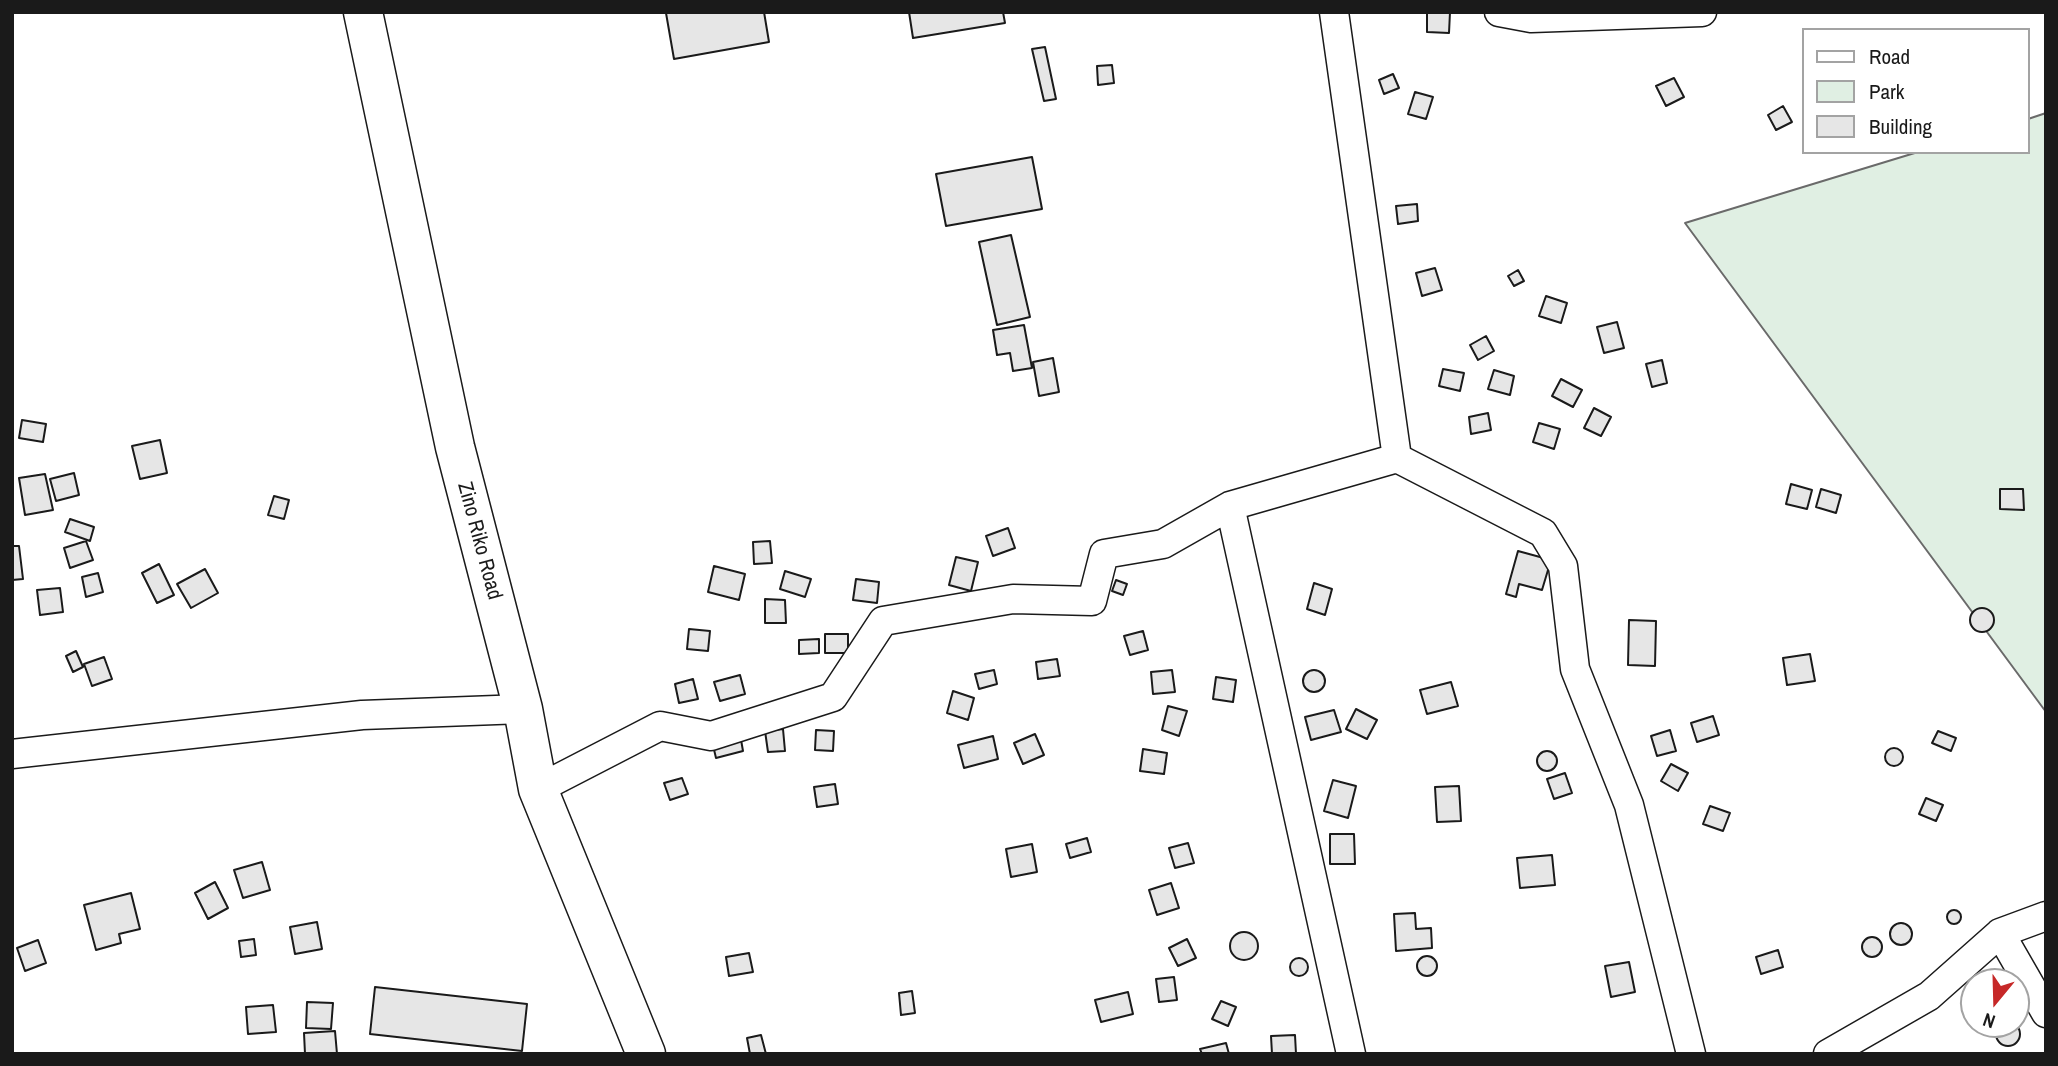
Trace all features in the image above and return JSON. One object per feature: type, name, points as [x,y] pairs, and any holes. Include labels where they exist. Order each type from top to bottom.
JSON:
[{"type":"street","name":"Zino Riko Road","points":[[363,12],[455,447],[523,709],[538,789],[646,1054]]},
{"type":"street","points":[[1334,12],[1397,458]]},
{"type":"street","points":[[1499,12],[1531,18],[1702,12]]},
{"type":"street","points":[[538,789],[660,726],[711,736],[833,697],[883,621],[1013,599],[1092,601],[1104,554],[1163,544],[1230,506],[1397,458],[1543,533],[1563,566],[1575,670],[1629,805],[1691,1054]]},
{"type":"street","points":[[1230,506],[1351,1054]]},
{"type":"street","points":[[12,754],[362,715],[523,709]]},
{"type":"street","points":[[1828,1054],[1929,996],[2000,933],[2046,916]]},
{"type":"street","points":[[2000,933],[2046,1013]]},
{"type":"green space","points":[[2046,113],[2046,712],[1685,223],[1911,154],[2030,154],[2030,118]]},
{"type":"building","points":[[764,12],[769,42],[674,59],[666,13]]},
{"type":"building","points":[[909,12],[1003,12],[1005,23],[913,38]]},
{"type":"building","points":[[1427,12],[1450,12],[1449,33],[1427,32]]},
{"type":"building","points":[[1045,47],[1056,99],[1044,101],[1032,49]]},
{"type":"building","points":[[1112,65],[1114,83],[1098,85],[1097,66]]},
{"type":"building","points":[[1393,74],[1399,88],[1384,94],[1379,80]]},
{"type":"building","points":[[1674,78],[1684,97],[1666,106],[1656,86]]},
{"type":"building","points":[[1415,92],[1433,97],[1426,119],[1408,114]]},
{"type":"building","points":[[1783,106],[1792,122],[1776,130],[1768,115]]},
{"type":"building","points":[[1032,157],[1042,209],[946,226],[936,174]]},
{"type":"building","points":[[1417,204],[1418,221],[1398,224],[1396,206]]},
{"type":"building","points":[[1011,235],[1030,317],[997,325],[979,242]]},
{"type":"building","points":[[1435,268],[1442,290],[1422,296],[1416,273]]},
{"type":"building","points":[[1518,270],[1524,281],[1514,286],[1508,276]]},
{"type":"building","points":[[1546,296],[1567,303],[1561,323],[1539,316]]},
{"type":"building","points":[[1617,322],[1624,348],[1604,353],[1597,327]]},
{"type":"building","points":[[1024,325],[1032,368],[1013,371],[1010,353],[997,355],[993,330]]},
{"type":"building","points":[[1486,336],[1494,351],[1478,360],[1470,345]]},
{"type":"building","points":[[1053,358],[1059,392],[1039,396],[1033,362]]},
{"type":"building","points":[[1662,360],[1667,383],[1652,387],[1646,364]]},
{"type":"building","points":[[1443,369],[1464,373],[1460,391],[1439,386]]},
{"type":"building","points":[[1494,370],[1514,376],[1510,395],[1488,389]]},
{"type":"building","points":[[1561,379],[1582,390],[1573,407],[1552,396]]},
{"type":"building","points":[[1594,408],[1611,417],[1601,436],[1584,428]]},
{"type":"building","points":[[1488,413],[1491,430],[1471,434],[1469,417]]},
{"type":"building","points":[[22,420],[46,424],[43,442],[19,438]]},
{"type":"building","points":[[1539,423],[1560,429],[1554,449],[1533,442]]},
{"type":"building","points":[[160,440],[167,473],[140,479],[132,446]]},
{"type":"building","points":[[74,473],[79,495],[56,501],[50,479]]},
{"type":"building","points":[[45,474],[53,510],[25,515],[19,478]]},
{"type":"building","points":[[1791,484],[1812,490],[1807,509],[1786,504]]},
{"type":"building","points":[[1821,489],[1841,495],[1836,513],[1816,507]]},
{"type":"building","points":[[2000,489],[2023,489],[2024,510],[2000,509]]},
{"type":"building","points":[[274,496],[289,500],[284,519],[268,515]]},
{"type":"building","points":[[70,519],[94,527],[90,541],[65,532]]},
{"type":"building","points":[[1008,528],[1015,548],[993,556],[986,536]]},
{"type":"building","points":[[86,541],[93,560],[70,568],[64,548]]},
{"type":"building","points":[[770,541],[772,563],[754,564],[753,542]]},
{"type":"building","points":[[12,546],[19,546],[23,579],[12,580]]},
{"type":"building","points":[[1518,551],[1551,560],[1542,590],[1519,584],[1516,597],[1506,594]]},
{"type":"building","points":[[956,557],[978,562],[971,591],[949,585]]},
{"type":"building","points":[[159,564],[174,595],[157,603],[142,573]]},
{"type":"building","points":[[714,566],[745,574],[739,600],[708,592]]},
{"type":"building","points":[[205,569],[218,593],[191,608],[177,584]]},
{"type":"building","points":[[785,571],[811,579],[805,597],[780,589]]},
{"type":"building","points":[[98,573],[103,592],[86,597],[82,577]]},
{"type":"building","points":[[856,579],[879,582],[877,603],[853,600]]},
{"type":"building","points":[[1116,580],[1127,584],[1123,595],[1112,591]]},
{"type":"building","points":[[1314,583],[1332,589],[1325,615],[1307,609]]},
{"type":"building","points":[[60,588],[63,612],[40,615],[37,590]]},
{"type":"building","points":[[765,599],[785,600],[786,623],[765,623]]},
{"type":"building","points":[[1982,608],[1991,611],[1994,620],[1991,629],[1982,632],[1973,629],[1970,620],[1973,611]]},
{"type":"building","points":[[1629,620],[1656,621],[1655,666],[1628,665]]},
{"type":"building","points":[[689,629],[710,631],[708,651],[687,649]]},
{"type":"building","points":[[1143,631],[1148,650],[1130,655],[1124,636]]},
{"type":"building","points":[[825,634],[848,634],[848,653],[825,653]]},
{"type":"building","points":[[819,639],[819,653],[799,654],[799,640]]},
{"type":"building","points":[[76,651],[83,667],[73,672],[66,656]]},
{"type":"building","points":[[1810,654],[1815,681],[1787,685],[1783,658]]},
{"type":"building","points":[[104,657],[112,679],[92,686],[84,664]]},
{"type":"building","points":[[1057,659],[1060,676],[1038,679],[1036,662]]},
{"type":"building","points":[[994,670],[997,684],[979,689],[975,674]]},
{"type":"building","points":[[1172,670],[1175,692],[1153,694],[1151,672]]},
{"type":"building","points":[[1314,670],[1322,673],[1325,681],[1322,689],[1314,692],[1306,689],[1303,681],[1306,673]]},
{"type":"building","points":[[740,675],[745,694],[720,701],[714,682]]},
{"type":"building","points":[[1216,677],[1236,680],[1233,702],[1213,699]]},
{"type":"building","points":[[693,679],[698,699],[679,703],[675,684]]},
{"type":"building","points":[[1451,682],[1458,706],[1427,714],[1420,690]]},
{"type":"building","points":[[953,691],[974,698],[968,720],[947,713]]},
{"type":"building","points":[[1168,706],[1187,711],[1179,736],[1162,730]]},
{"type":"building","points":[[1356,709],[1377,720],[1367,739],[1346,729]]},
{"type":"building","points":[[1334,710],[1341,732],[1311,740],[1305,717]]},
{"type":"building","points":[[1713,716],[1719,735],[1697,742],[1691,723]]},
{"type":"building","points":[[783,729],[785,751],[768,752],[765,731]]},
{"type":"building","points":[[816,730],[834,731],[833,751],[815,750]]},
{"type":"building","points":[[1670,730],[1676,751],[1657,756],[1651,736]]},
{"type":"building","points":[[1938,731],[1956,738],[1951,751],[1932,743]]},
{"type":"building","points":[[740,734],[743,751],[716,758],[712,741]]},
{"type":"building","points":[[1035,734],[1044,755],[1023,764],[1014,743]]},
{"type":"building","points":[[993,736],[998,759],[964,768],[958,745]]},
{"type":"building","points":[[1894,748],[1900,751],[1903,757],[1900,763],[1894,766],[1888,763],[1885,757],[1888,751]]},
{"type":"building","points":[[1143,749],[1167,753],[1164,774],[1140,771]]},
{"type":"building","points":[[1547,751],[1554,754],[1557,761],[1554,768],[1547,771],[1540,768],[1537,761],[1540,754]]},
{"type":"building","points":[[1671,764],[1688,773],[1678,791],[1661,781]]},
{"type":"building","points":[[1565,773],[1572,793],[1554,799],[1547,779]]},
{"type":"building","points":[[682,778],[688,794],[670,800],[664,783]]},
{"type":"building","points":[[1333,780],[1356,786],[1348,818],[1324,811]]},
{"type":"building","points":[[835,784],[838,804],[817,807],[814,787]]},
{"type":"building","points":[[1459,786],[1461,821],[1437,822],[1435,787]]},
{"type":"building","points":[[1926,798],[1943,805],[1936,821],[1919,814]]},
{"type":"building","points":[[1710,806],[1730,813],[1723,831],[1703,824]]},
{"type":"building","points":[[1330,834],[1354,834],[1355,864],[1330,864]]},
{"type":"building","points":[[1087,838],[1091,852],[1070,858],[1066,844]]},
{"type":"building","points":[[1188,843],[1194,863],[1175,868],[1169,848]]},
{"type":"building","points":[[1032,844],[1037,872],[1011,877],[1006,849]]},
{"type":"building","points":[[1552,855],[1555,885],[1520,888],[1517,858]]},
{"type":"building","points":[[262,862],[270,890],[243,898],[234,870]]},
{"type":"building","points":[[215,882],[228,908],[208,919],[195,893]]},
{"type":"building","points":[[1171,883],[1179,908],[1157,915],[1149,890]]},
{"type":"building","points":[[131,893],[140,929],[119,934],[121,943],[96,950],[84,905]]},
{"type":"building","points":[[1951,910],[1957,910],[1961,917],[1957,924],[1951,924],[1947,920],[1947,914]]},
{"type":"building","points":[[1415,913],[1416,929],[1431,928],[1432,948],[1396,951],[1394,914]]},
{"type":"building","points":[[317,922],[322,949],[295,954],[290,927]]},
{"type":"building","points":[[1901,923],[1909,926],[1912,934],[1909,942],[1901,945],[1893,942],[1890,934],[1893,926]]},
{"type":"building","points":[[1244,932],[1254,936],[1258,946],[1254,956],[1244,960],[1234,956],[1230,946],[1234,936]]},
{"type":"building","points":[[1872,937],[1879,940],[1882,947],[1879,954],[1872,957],[1865,954],[1862,947],[1865,940]]},
{"type":"building","points":[[254,939],[256,955],[241,957],[239,941]]},
{"type":"building","points":[[1187,939],[1196,958],[1178,966],[1169,948]]},
{"type":"building","points":[[38,940],[46,963],[25,971],[17,948]]},
{"type":"building","points":[[1778,950],[1783,967],[1761,974],[1756,957]]},
{"type":"building","points":[[749,953],[753,972],[729,976],[726,957]]},
{"type":"building","points":[[1427,956],[1434,959],[1437,966],[1434,973],[1427,976],[1420,973],[1417,966],[1420,959]]},
{"type":"building","points":[[1299,958],[1305,961],[1308,967],[1305,973],[1299,976],[1293,973],[1290,967],[1293,961]]},
{"type":"building","points":[[1629,962],[1635,992],[1611,997],[1605,966]]},
{"type":"building","points":[[1174,977],[1177,1000],[1159,1002],[1156,979]]},
{"type":"building","points":[[375,987],[527,1004],[522,1051],[370,1034]]},
{"type":"building","points":[[912,991],[915,1013],[901,1015],[899,993]]},
{"type":"building","points":[[1128,992],[1133,1014],[1101,1022],[1095,1000]]},
{"type":"building","points":[[1221,1001],[1236,1007],[1228,1026],[1212,1019]]},
{"type":"building","points":[[307,1002],[333,1003],[331,1029],[306,1028]]},
{"type":"building","points":[[273,1005],[276,1032],[248,1034],[246,1007]]},
{"type":"building","points":[[335,1031],[337,1054],[305,1054],[304,1033]]},
{"type":"building","points":[[761,1035],[766,1054],[750,1054],[747,1038]]},
{"type":"building","points":[[1295,1035],[1296,1054],[1272,1054],[1271,1036]]},
{"type":"building","points":[[2019,1038],[2017,1043],[2008,1046],[1999,1043],[1997,1039]]},
{"type":"building","points":[[1226,1043],[1229,1054],[1202,1054],[1200,1049]]}]
